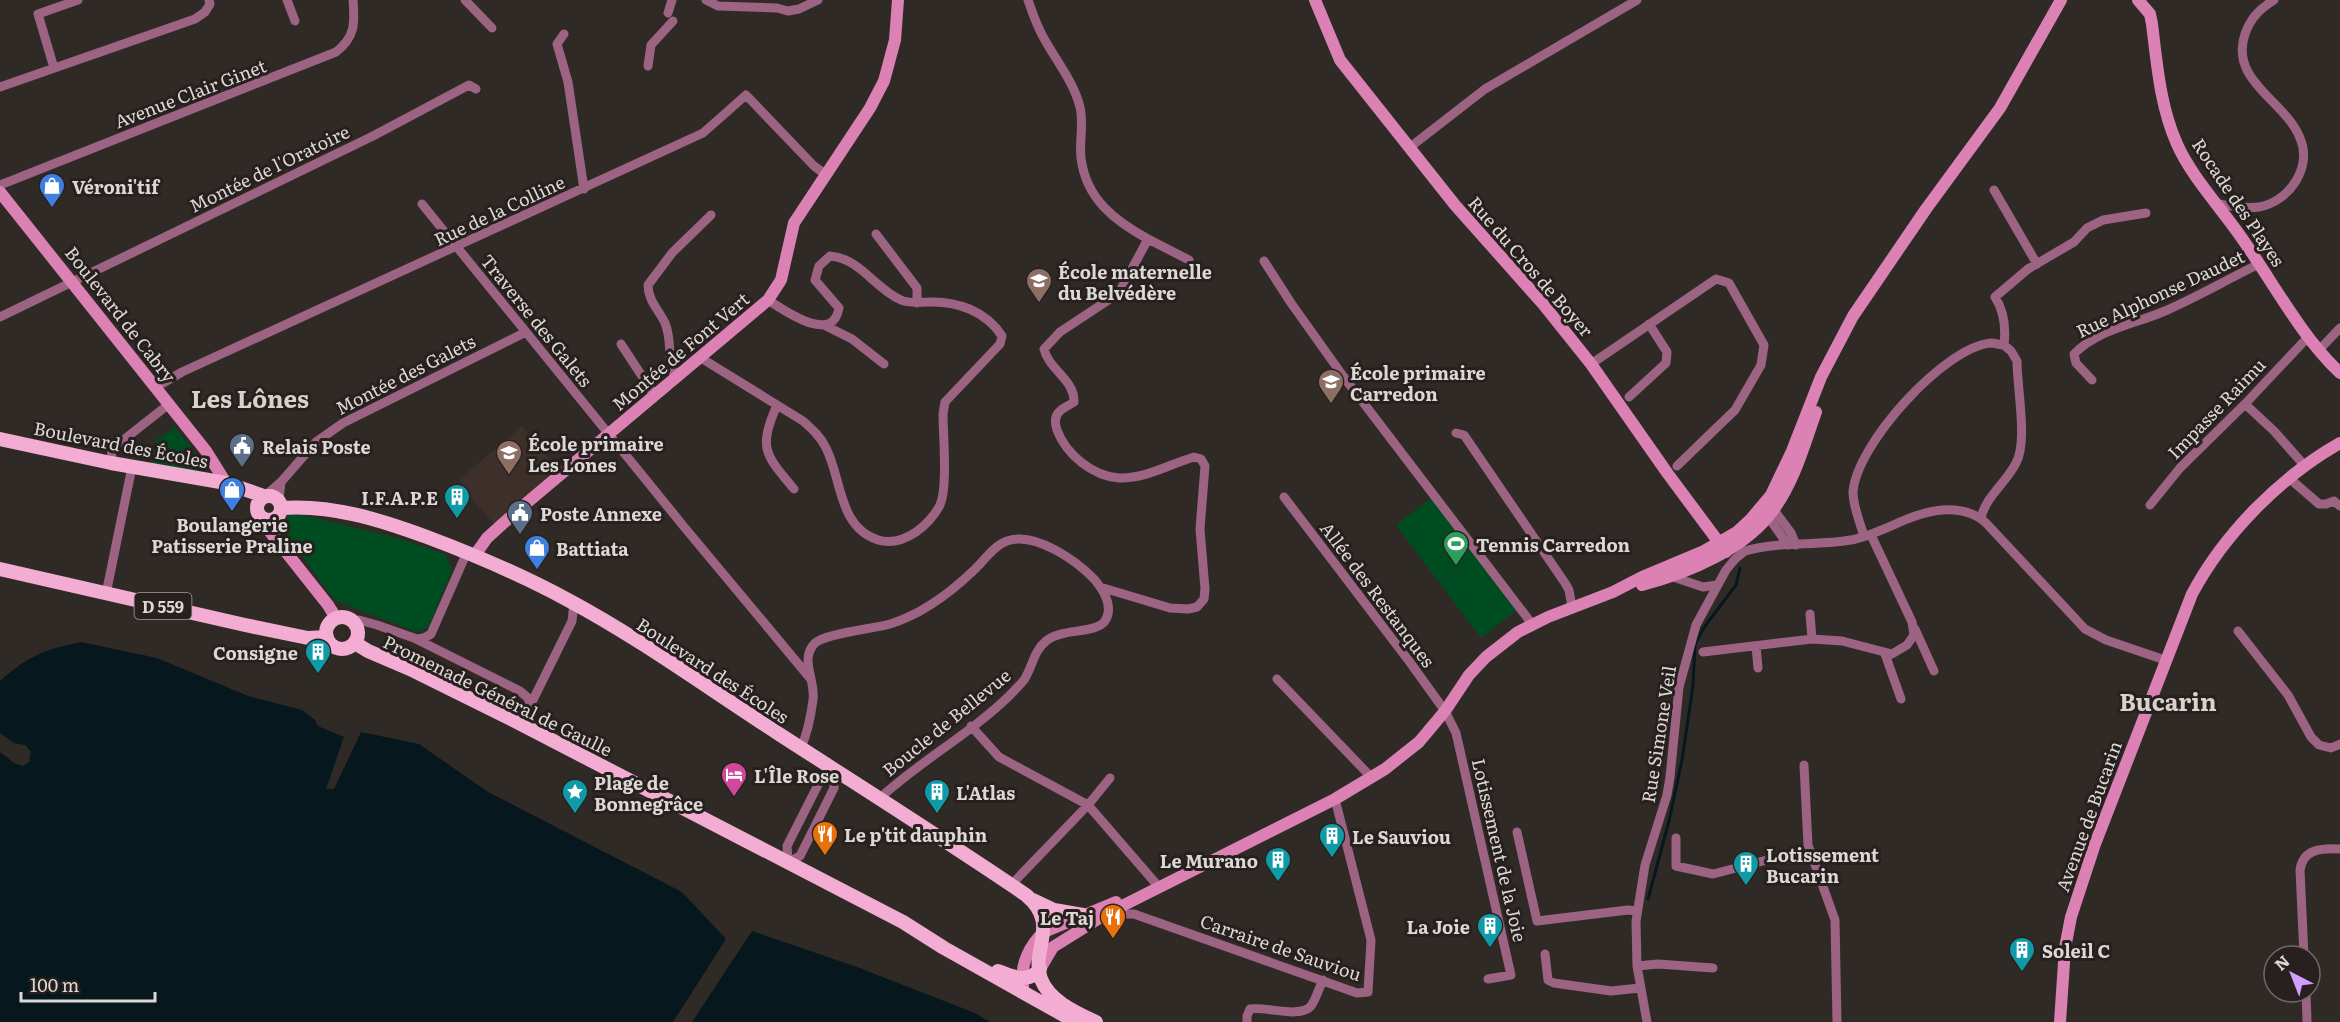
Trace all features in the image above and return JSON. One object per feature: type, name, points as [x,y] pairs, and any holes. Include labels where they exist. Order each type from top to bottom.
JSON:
[{"type":"main road","name":"Boulevard des Écoles","points":[[0,439],[230,485],[269,506],[304,506],[337,510],[406,529],[471,553],[521,575],[574,603],[801,748],[832,773],[880,798],[1033,900],[1054,910],[1083,915]]},
{"type":"main road","name":"D 559","points":[[0,569],[300,636],[327,637]]},
{"type":"main road","points":[[336,618],[346,618],[355,623],[358,631],[355,643],[346,649],[332,645],[327,637],[327,628],[336,618]]},
{"type":"main road","name":"Promenade Général de Gaulle","points":[[355,643],[513,720],[903,922],[944,948],[1076,1022]]},
{"type":"main road","points":[[1033,900],[1042,918],[1044,932],[1039,959],[1043,982],[1055,997],[1096,1022]]},
{"type":"main road","name":"Promenade Général de Gaulle","points":[[944,948],[1011,976],[1022,978]]},
{"type":"main road","points":[[1022,978],[1032,977],[1040,969]]},
{"type":"street","points":[[54,68],[38,14],[78,0]]},
{"type":"street","points":[[0,87],[195,19],[205,12],[210,4],[209,0]]},
{"type":"street","points":[[287,0],[295,21]]},
{"type":"street","name":"Avenue Clair Ginet","points":[[0,185],[336,52],[348,43],[352,31],[353,0]]},
{"type":"street","points":[[465,0],[492,28]]},
{"type":"street","points":[[648,66],[651,45],[670,17],[672,0]]},
{"type":"street","points":[[706,0],[718,6],[777,8],[788,11],[799,9],[818,0]]},
{"type":"street","name":"Montée de Font Vert","points":[[414,638],[424,638],[431,634],[471,553],[487,537],[768,300],[781,280],[794,223],[870,108],[884,81],[895,40],[898,0]]},
{"type":"street","points":[[1028,0],[1035,20],[1069,81],[1080,107],[1083,131],[1081,155],[1094,194],[1112,217],[1189,260]]},
{"type":"street","name":"Rue du Cros de Boyer","points":[[1315,0],[1340,60],[1455,205],[1543,304],[1591,364],[1690,505],[1723,547]]},
{"type":"street","points":[[1409,148],[1485,89],[1637,0]]},
{"type":"street","points":[[1613,592],[1642,577],[1723,547],[1750,520],[1770,495],[1792,451],[1821,377],[1853,316],[1926,209],[2000,108],[2061,0]]},
{"type":"street","points":[[2048,23],[2068,0]]},
{"type":"street","name":"Rocade des Playes","points":[[2138,0],[2150,14],[2163,99],[2177,144],[2189,166],[2218,204],[2308,336],[2340,373]]},
{"type":"street","points":[[2218,204],[2252,208],[2279,200],[2295,184],[2302,166],[2304,152],[2298,132],[2248,74],[2242,55],[2242,43],[2252,18],[2260,9],[2274,0]]},
{"type":"street","points":[[564,34],[557,44],[568,82],[584,189]]},
{"type":"street","name":"Montée de l'Oratoire","points":[[74,282],[373,136],[469,85],[476,89]]},
{"type":"street","name":"Rue de la Colline","points":[[156,387],[182,372],[703,133],[746,95],[814,166],[825,174]]},
{"type":"street","points":[[1994,190],[2037,264]]},
{"type":"street","name":"Boulevard de Cabry","points":[[0,192],[74,282],[230,485]]},
{"type":"street","name":"Traverse des Galets","points":[[422,204],[810,679]]},
{"type":"street","points":[[2004,345],[2006,329],[1995,297],[2037,264],[2074,242],[2087,228],[2103,220],[2146,213]]},
{"type":"street","points":[[676,379],[669,360],[669,338],[665,324],[650,298],[648,285],[672,253],[711,215]]},
{"type":"street","points":[[876,234],[917,288],[917,303]]},
{"type":"street","points":[[1100,587],[1170,608],[1188,609],[1197,606],[1204,599],[1200,529],[1205,466],[1201,459],[1194,457],[1130,478],[1116,478],[1083,464],[1068,451],[1055,423],[1058,413],[1074,402],[1074,394],[1068,383],[1047,359],[1044,349],[1060,332],[1119,293],[1148,239]]},
{"type":"street","points":[[701,358],[802,421],[817,433],[827,449],[846,511],[868,537],[887,543],[905,539],[917,531],[929,520],[940,504],[944,489],[943,414],[945,402],[1000,344],[1002,336],[988,320],[972,309],[931,302],[904,301],[892,296],[840,257],[830,256],[819,266],[815,280],[839,308],[837,317],[831,323],[813,325],[792,317],[768,300]]},
{"type":"street","points":[[1264,261],[1290,303],[1343,376],[1532,624]]},
{"type":"street","name":"Rue Alphonse Daudet","points":[[2092,380],[2076,363],[2074,354],[2081,346],[2104,334],[2163,312],[2259,264]]},
{"type":"street","points":[[1591,364],[1716,279],[1729,283],[1764,345],[1761,365],[1735,410],[1677,466]]},
{"type":"street","points":[[0,316],[74,282]]},
{"type":"street","points":[[821,324],[852,339],[884,364]]},
{"type":"street","points":[[1629,397],[1666,363],[1667,352],[1649,324]]},
{"type":"street","points":[[2319,351],[2340,328]]},
{"type":"street","name":"Montée des Galets","points":[[269,506],[281,482],[304,454],[316,442],[343,423],[526,332]]},
{"type":"street","name":"Impasse Raimu","points":[[2150,505],[2180,468],[2245,405],[2308,336]]},
{"type":"street","points":[[1934,671],[1868,536],[1853,492],[1865,459],[1887,423],[1913,391],[1961,355],[1992,343],[2004,345],[2012,351],[2018,361],[2022,448],[2017,462],[1989,498],[1981,518],[2085,629],[2106,640],[2165,660]]},
{"type":"street","points":[[621,344],[655,396]]},
{"type":"street","points":[[1040,969],[1053,947],[1106,914],[1335,799],[1372,778],[1419,742],[1445,711],[1469,675],[1486,657],[1501,644],[1532,624],[1613,592],[1670,576],[1750,534],[1770,512],[1793,475],[1827,379],[1830,362]]},
{"type":"street","points":[[111,463],[112,449],[169,404]]},
{"type":"street","points":[[777,405],[765,436],[767,449],[770,460],[794,489]]},
{"type":"street","points":[[2245,405],[2274,431],[2304,465]]},
{"type":"street","points":[[1456,433],[1464,435],[1569,590],[1576,594],[1577,605]]},
{"type":"street","name":"Avenue de Bucarin","points":[[2060,1022],[2065,948],[2070,917],[2095,844],[2192,594],[2205,568],[2242,524],[2304,465],[2340,443]]},
{"type":"street","points":[[208,480],[212,460]]},
{"type":"street","points":[[106,594],[132,467]]},
{"type":"street","points":[[2289,478],[2319,504],[2334,501],[2340,506]]},
{"type":"street","points":[[1770,495],[1770,512],[1792,545]]},
{"type":"street","name":"Allée des Restanques","points":[[1284,497],[1445,711]]},
{"type":"street","points":[[269,506],[264,524],[336,618]]},
{"type":"street","name":"Rue Simone Veil","points":[[1647,1022],[1637,966],[1635,943],[1637,911],[1645,865],[1667,795],[1674,752],[1674,726],[1679,687],[1690,641],[1695,625],[1717,585],[1735,559],[1745,551],[1868,536],[1929,512],[1941,510],[1963,511],[1981,518]]},
{"type":"street","points":[[1750,520],[1770,512]]},
{"type":"street","name":"Boucle de Bellevue","points":[[801,748],[814,697],[808,660],[810,650],[816,642],[826,637],[890,624],[920,612],[955,586],[993,550],[1009,541],[1017,539],[1040,543],[1077,563],[1100,587],[1108,600],[1109,608],[1104,623],[1098,627],[1064,632],[1047,640],[1034,653],[1024,680],[1008,697],[880,798]]},
{"type":"street","points":[[1670,576],[1703,587],[1717,585]]},
{"type":"street","points":[[513,720],[525,715],[530,706],[572,621],[574,603]]},
{"type":"street","points":[[1810,614],[1812,639]]},
{"type":"street","points":[[355,623],[359,621],[377,624],[414,638],[520,691],[528,698],[530,706]]},
{"type":"street","points":[[1703,651],[1812,639],[1842,641],[1892,654],[1907,645],[1914,635],[1912,622]]},
{"type":"street","points":[[2238,631],[2288,695],[2311,737],[2319,745],[2331,748],[2340,744]]},
{"type":"street","points":[[1756,646],[1758,668]]},
{"type":"street","points":[[1885,654],[1901,699]]},
{"type":"street","points":[[1277,679],[1372,778]]},
{"type":"street","name":"Lotissement de la Joie","points":[[1445,711],[1456,733],[1512,975],[1488,979]]},
{"type":"street","points":[[971,726],[999,757],[1088,805],[1158,886]]},
{"type":"street","points":[[1804,765],[1810,854],[1835,920],[1837,1022]]},
{"type":"street","points":[[832,773],[834,788],[800,856],[788,862],[787,846],[822,777],[832,773]]},
{"type":"street","points":[[1011,885],[1088,805],[1110,778]]},
{"type":"street","name":"Carraire de Sauviou","points":[[1106,914],[1134,914],[1357,993],[1368,992],[1371,939],[1335,799]]},
{"type":"street","points":[[1517,832],[1538,921],[1628,910],[1637,911]]},
{"type":"street","points":[[1676,838],[1676,866],[1713,874],[1767,860],[1788,859],[1810,854]]},
{"type":"street","points":[[2303,944],[2301,860],[2308,853],[2340,849]]},
{"type":"street","points":[[1024,993],[1022,971],[1029,952],[1044,932],[1174,880]]},
{"type":"street","points":[[1134,914],[1136,899]]},
{"type":"street","points":[[1545,954],[1548,980],[1554,983],[1611,991],[1640,988]]},
{"type":"street","points":[[1637,966],[1658,964],[1713,969]]},
{"type":"street","points":[[1247,1022],[1250,1009],[1305,1011],[1311,1005],[1323,980]]},
{"type":"street","points":[[2306,1004],[2307,1022]]},
{"type":"shaded area","name":"École primaire Les Lones","points":[[522,426],[559,472],[495,525],[461,486],[463,484],[459,480]]},
{"type":"shaded area","points":[[81,642],[157,658],[248,696],[302,710],[315,720],[318,726],[344,737],[326,789],[334,789],[361,732],[419,744],[488,792],[682,892],[726,939],[673,1022],[0,1022],[0,752],[14,763],[23,766],[29,762],[31,752],[25,745],[14,743],[0,733],[0,681],[29,659]]},
{"type":"shaded area","points":[[752,931],[857,967],[975,1013],[990,1022],[692,1022]]},
{"type":"green space","points":[[175,427],[202,461],[199,472],[151,464],[155,441]]},
{"type":"green space","name":"Tennis Carredon","points":[[1431,498],[1517,610],[1481,638],[1396,525]]},
{"type":"green space","points":[[299,514],[401,539],[445,554],[452,570],[429,626],[419,632],[414,631],[337,601],[331,596],[282,527],[288,515]]},
{"type":"waterway","points":[[1648,899],[1669,821],[1682,760],[1693,686],[1695,644],[1705,626],[1736,585],[1740,568]]},
{"type":"place","name":"Véroni'tif","points":[[52,209]]},
{"type":"place","name":"École maternelle du Belvédère","points":[[1039,304]]},
{"type":"place","name":"École primaire Carredon","points":[[1331,405]]},
{"type":"place","name":"Relais Poste","points":[[242,469]]},
{"type":"place","name":"École primaire Les Lones","points":[[509,476]]},
{"type":"place","name":"Boulangerie Patisserie Praline","points":[[232,513]]},
{"type":"place","name":"I.F.A.P.E","points":[[457,520]]},
{"type":"place","name":"Poste Annexe","points":[[520,536]]},
{"type":"place","name":"Tennis Carredon","points":[[1456,567]]},
{"type":"place","name":"Battiata","points":[[537,571]]},
{"type":"place","name":"Consigne","points":[[318,675]]},
{"type":"place","name":"L'Île Rose","points":[[734,798]]},
{"type":"place","name":"Plage de Bonnegrâce","points":[[575,815]]},
{"type":"place","name":"L'Atlas","points":[[937,815]]},
{"type":"place","name":"Le p'tit dauphin","points":[[825,857]]},
{"type":"place","name":"Le Sauviou","points":[[1332,859]]},
{"type":"place","name":"Le Murano","points":[[1278,883]]},
{"type":"place","name":"Lotissement Bucarin","points":[[1746,887]]},
{"type":"place","name":"Le Taj","points":[[1113,940]]},
{"type":"place","name":"La Joie","points":[[1490,949]]},
{"type":"place","name":"Soleil C","points":[[2022,973]]},
{"type":"district","name":"Les Lônes","points":[[250,397]]},
{"type":"district","name":"Bucarin","points":[[2168,700]]}]
